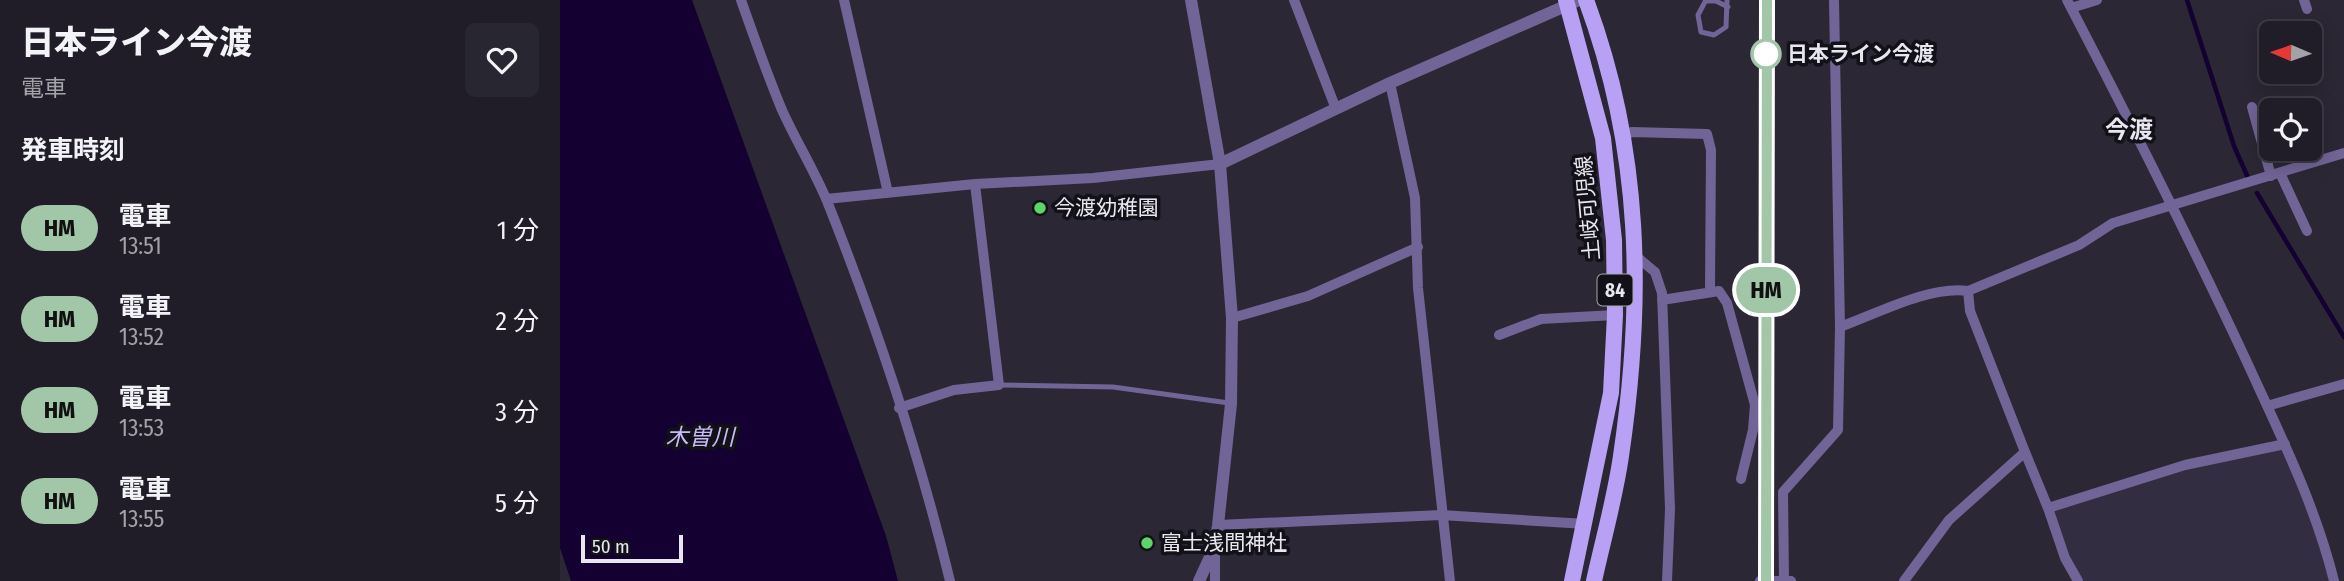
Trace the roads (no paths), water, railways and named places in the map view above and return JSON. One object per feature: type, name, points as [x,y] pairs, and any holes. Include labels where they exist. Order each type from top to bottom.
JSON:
[{"type":"main road","name":"土岐可児線","points":[[1586,0],[1598,32],[1622,136],[1637,257],[1630,378],[1620,458],[1594,581]]},
{"type":"main road","name":"土岐可児線","points":[[1571,1],[1603,138],[1614,240],[1615,315],[1611,393],[1586,524],[1572,581]]},
{"type":"street","points":[[741,0],[783,111],[826,199],[899,408],[936,525],[950,581]]},
{"type":"street","points":[[844,0],[888,193]]},
{"type":"street","points":[[1191,0],[1220,164],[1232,318],[1231,404],[1215,546],[1215,581]]},
{"type":"street","points":[[1294,0],[1336,109]]},
{"type":"street","points":[[1784,580],[1783,492],[1838,430],[1840,327],[1834,0]]},
{"type":"street","points":[[2097,0],[2069,4],[2175,206],[2285,444],[2326,546],[2334,581]]},
{"type":"street","points":[[826,199],[975,184],[1093,178],[1220,164],[1571,1]]},
{"type":"street","points":[[1390,83],[1415,198],[1418,288],[1450,581]]},
{"type":"street","points":[[2252,107],[2275,175],[2306,230]]},
{"type":"street","points":[[1622,136],[1632,132],[1707,134],[1711,150],[1710,290]]},
{"type":"street","points":[[1840,327],[1933,294],[1955,289],[1968,291],[2078,245],[2113,223],[2344,153]]},
{"type":"street","points":[[899,408],[954,390],[999,385],[975,184]]},
{"type":"street","points":[[1232,318],[1308,296],[1418,247]]},
{"type":"street","points":[[1637,257],[1655,272],[1662,300],[1670,509],[1667,581]]},
{"type":"street","points":[[1662,300],[1710,290],[1719,291],[1727,303],[1755,405],[1753,430],[1741,479]]},
{"type":"street","points":[[1968,291],[1970,312],[2048,508],[2065,558],[2078,581]]},
{"type":"street","points":[[1499,335],[1541,319],[1615,315]]},
{"type":"street","points":[[2267,406],[2344,384]]},
{"type":"street","points":[[2048,508],[2185,465],[2285,444]]},
{"type":"street","points":[[1904,581],[1950,520],[2025,452]]},
{"type":"street","points":[[1219,525],[1441,515],[1586,524]]},
{"type":"street","points":[[1199,581],[1215,546]]},
{"type":"street","points":[[1760,581],[1791,581]]},
{"type":"lane","points":[[1727,0],[1728,7],[1726,27],[1714,35],[1701,32],[1698,15],[1706,1],[1716,1],[1728,7]]},
{"type":"lane","points":[[999,385],[1113,387],[1231,404]]},
{"type":"water","name":"木曽川","points":[[560,0],[692,0],[886,536],[898,581],[571,581],[560,548]]},
{"type":"waterway","points":[[2187,0],[2234,146],[2249,180]]},
{"type":"waterway","points":[[2257,193],[2344,337]]},
{"type":"railway","points":[[1766,581],[1767,0]]},
{"type":"train","name":"HM","points":[[1766,581],[1767,0]]},
{"type":"place","name":"日本ライン今渡","points":[[1766,54]]},
{"type":"place","name":"今渡幼稚園","points":[[1040,208]]},
{"type":"place","name":"富士浅間神社","points":[[1147,543]]},
{"type":"district","name":"今渡","points":[[2129,130]]}]
